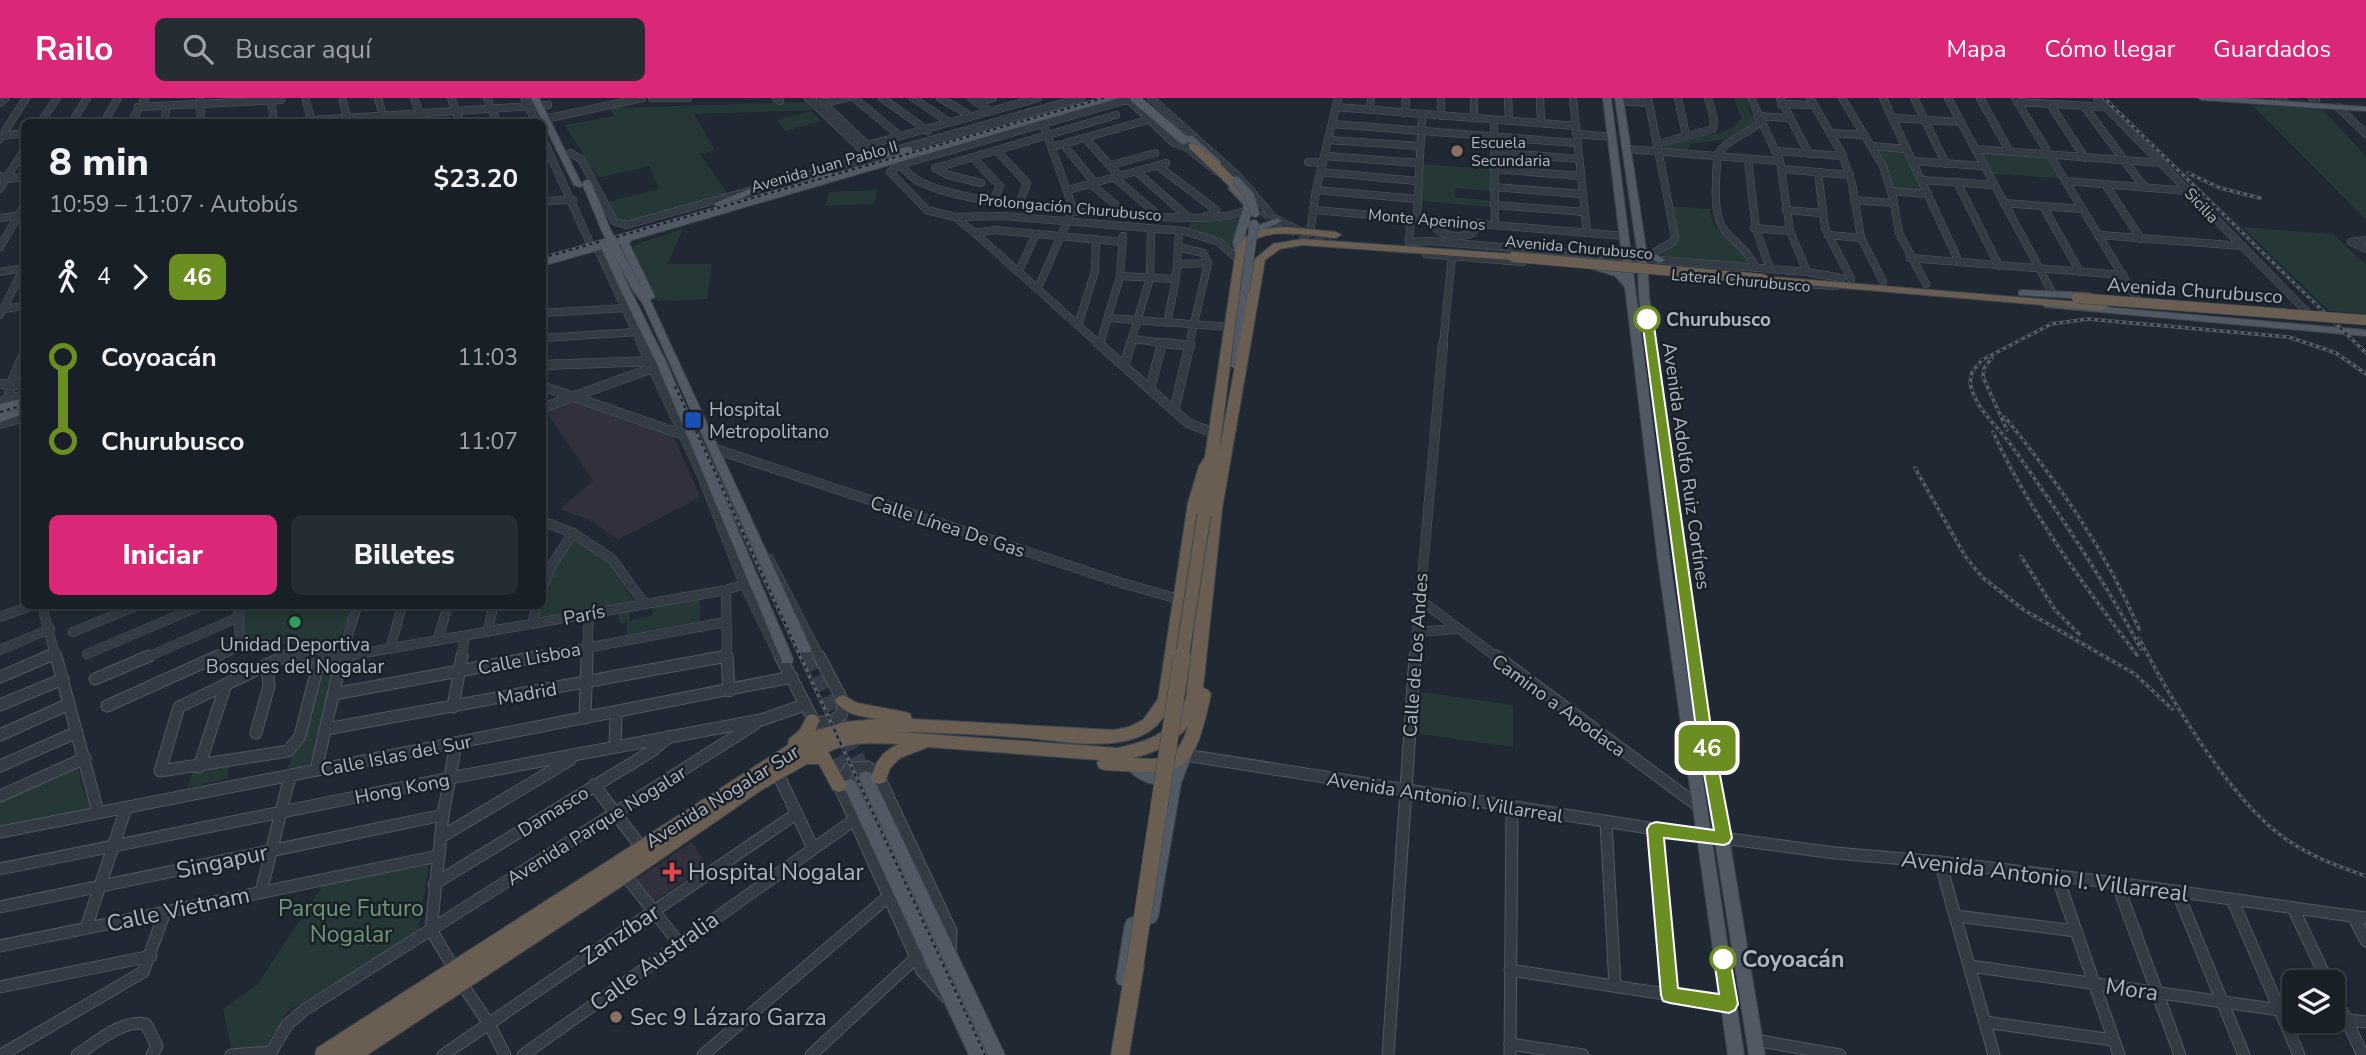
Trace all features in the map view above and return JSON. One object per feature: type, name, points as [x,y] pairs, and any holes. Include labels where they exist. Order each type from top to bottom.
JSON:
[{"type":"highway","points":[[1190,143],[1250,206]]},
{"type":"highway","points":[[1028,748],[1056,757],[1123,764],[1158,772],[1175,764],[1185,755],[1195,736],[1204,676],[1199,663],[1200,636],[1215,509],[1235,384],[1243,365],[1260,259],[1269,250],[1285,243],[1289,236],[1279,226]]},
{"type":"highway","name":"Avenida Churubusco","points":[[1240,257],[1244,244],[1256,235],[1279,226],[1307,233],[1513,255]]},
{"type":"highway","points":[[1331,240],[1448,254]]},
{"type":"highway","name":"Avenida Churubusco","points":[[1285,243],[1762,272],[2025,297],[2077,298],[2366,326]]},
{"type":"highway","points":[[1120,1055],[1204,515],[1240,257]]},
{"type":"highway","name":"Avenida Churubusco","points":[[1845,281],[1926,284],[2102,307],[2366,326]]},
{"type":"highway","name":"Avenida Nogalar Sur","points":[[351,1055],[457,975],[641,847],[821,736],[845,728],[873,725],[926,725],[1118,737],[1140,731],[1153,723],[1166,699],[1198,491],[1211,458]]},
{"type":"highway","points":[[1166,699],[1174,702],[1183,700],[1200,636]]},
{"type":"highway","name":"Avenida Nogalar Sur","points":[[324,1055],[625,876],[778,764],[801,757],[830,743],[875,737],[1118,755],[1151,747],[1174,732],[1186,717],[1194,698],[1199,663]]},
{"type":"highway","points":[[843,701],[853,708],[926,725]]},
{"type":"highway","points":[[778,764],[806,734],[812,720]]},
{"type":"highway","points":[[873,777],[895,753],[914,746],[939,742]]},
{"type":"highway","points":[[801,757],[824,758],[844,785]]},
{"type":"main road","name":"Avenida Juan Pablo II","points":[[546,262],[718,204],[1093,98]]},
{"type":"main road","name":"Avenida Juan Pablo II","points":[[546,254],[626,243],[1115,98]]},
{"type":"main road","points":[[1142,98],[1248,202],[1250,206],[1243,220],[1237,246],[1240,257]]},
{"type":"main road","name":"Avenida Adolfo Ruiz Cortínes","points":[[1607,98],[1664,562],[1736,1055]]},
{"type":"main road","points":[[2203,98],[2314,100],[2366,107]]},
{"type":"main road","points":[[2263,98],[2338,107],[2366,107]]},
{"type":"main road","points":[[1131,99],[1236,181],[1249,195],[1255,209],[1235,384]]},
{"type":"main road","name":"Avenida Adolfo Ruiz Cortínes","points":[[1619,100],[1644,259],[1644,296],[1703,728],[1724,838],[1756,1048]]},
{"type":"main road","points":[[545,109],[632,290],[639,327],[737,560],[787,659]]},
{"type":"main road","points":[[1190,143],[1222,161]]},
{"type":"main road","points":[[879,154],[909,150]]},
{"type":"main road","points":[[566,152],[572,172],[571,196]]},
{"type":"main road","points":[[572,172],[582,184]]},
{"type":"main road","points":[[781,182],[828,173]]},
{"type":"main road","points":[[718,204],[754,190]]},
{"type":"main road","points":[[1243,220],[1247,225],[1257,228],[1279,226]]},
{"type":"main road","points":[[626,243],[649,296],[648,304]]},
{"type":"main road","points":[[1644,259],[1660,260]]},
{"type":"main road","points":[[1590,267],[1617,272],[1626,278],[1629,285]]},
{"type":"main road","points":[[1661,413],[1662,381],[1650,290],[1653,279],[1663,273]]},
{"type":"main road","points":[[632,290],[648,304],[675,369],[715,449],[805,648]]},
{"type":"main road","name":"Avenida Churubusco","points":[[2025,297],[2053,294],[2348,315],[2366,326]]},
{"type":"main road","name":"Avenida Churubusco","points":[[2025,297],[2083,310],[2316,329],[2366,326]]},
{"type":"main road","points":[[2304,312],[2297,318],[2316,329]]},
{"type":"main road","points":[[2348,315],[2366,326]]},
{"type":"main road","points":[[3,403],[21,401]]},
{"type":"main road","points":[[0,418],[21,412]]},
{"type":"main road","points":[[1126,1055],[1174,783],[1185,755]]},
{"type":"main road","points":[[1112,1055],[1158,772]]},
{"type":"main road","points":[[873,777],[950,957],[997,1055]]},
{"type":"main road","points":[[844,785],[922,953],[955,1005],[978,1055]]},
{"type":"street","points":[[0,103],[6,98]]},
{"type":"street","points":[[1,137],[26,98]]},
{"type":"street","points":[[43,119],[57,98]]},
{"type":"street","points":[[74,119],[87,98]]},
{"type":"street","points":[[106,119],[118,98]]},
{"type":"street","points":[[132,119],[145,98]]},
{"type":"street","points":[[378,98],[383,116]]},
{"type":"street","points":[[414,98],[422,119]]},
{"type":"street","points":[[451,98],[459,119]]},
{"type":"street","points":[[487,98],[496,119]]},
{"type":"street","points":[[524,98],[534,119]]},
{"type":"street","points":[[586,98],[593,108]]},
{"type":"street","points":[[593,108],[629,98]]},
{"type":"street","points":[[357,119],[529,108],[593,108],[642,98]]},
{"type":"street","points":[[652,98],[688,98]]},
{"type":"street","points":[[808,98],[879,154]]},
{"type":"street","points":[[823,100],[846,98]]},
{"type":"street","points":[[854,98],[900,136]]},
{"type":"street","points":[[882,98],[940,138]]},
{"type":"street","points":[[913,98],[949,122]]},
{"type":"street","points":[[940,98],[966,113]]},
{"type":"street","points":[[974,100],[993,98]]},
{"type":"street","points":[[872,144],[1038,98]]},
{"type":"street","points":[[546,338],[639,327],[546,152],[566,152],[579,156],[614,222],[635,224],[1081,98]]},
{"type":"street","points":[[1151,98],[1222,161],[1279,226]]},
{"type":"street","points":[[1307,233],[1338,98]]},
{"type":"street","points":[[1370,110],[1371,98]]},
{"type":"street","points":[[1405,113],[1406,98]]},
{"type":"street","points":[[1440,116],[1441,98]]},
{"type":"street","points":[[1474,98],[1474,118]]},
{"type":"street","points":[[1508,98],[1509,121]]},
{"type":"street","points":[[1540,98],[1541,123]]},
{"type":"street","points":[[1573,98],[1587,233]]},
{"type":"street","points":[[1678,98],[1686,135]]},
{"type":"street","points":[[1657,148],[1686,135],[1713,129],[1714,119],[1708,98]]},
{"type":"street","points":[[1751,98],[1758,119],[1782,165],[1790,231],[1807,272]]},
{"type":"street","points":[[1842,98],[1872,146],[1891,191],[1899,233],[1926,284]]},
{"type":"street","points":[[1883,98],[1959,262]]},
{"type":"street","points":[[1914,98],[1946,164]]},
{"type":"street","points":[[1948,98],[2053,294]]},
{"type":"street","points":[[1980,98],[2010,152]]},
{"type":"street","name":"Sicilia","points":[[2097,98],[2163,163],[2304,312]]},
{"type":"street","points":[[271,99],[274,119]]},
{"type":"street","points":[[1131,99],[1150,119]]},
{"type":"street","points":[[1131,99],[1150,119],[1190,143]]},
{"type":"street","points":[[981,183],[953,177],[936,168],[927,155],[1131,99]]},
{"type":"street","points":[[138,107],[200,101],[281,100]]},
{"type":"street","points":[[823,100],[872,144],[879,154]]},
{"type":"street","points":[[974,100],[990,111]]},
{"type":"street","points":[[1025,100],[1031,112]]},
{"type":"street","points":[[1619,100],[1649,101],[1675,239],[1644,259]]},
{"type":"street","points":[[2016,100],[2106,107]]},
{"type":"street","points":[[2016,100],[2137,299]]},
{"type":"street","points":[[200,101],[201,119]]},
{"type":"street","points":[[306,101],[310,119]]},
{"type":"street","points":[[343,101],[348,119]]},
{"type":"street","points":[[1809,154],[1780,101],[1811,102],[1830,133],[1850,175],[1861,238],[1883,281]]},
{"type":"street","points":[[1141,108],[1149,104],[1159,106]]},
{"type":"street","points":[[2050,104],[2085,158]]},
{"type":"street","points":[[165,119],[166,106]]},
{"type":"street","points":[[2084,106],[2144,187]]},
{"type":"street","points":[[1336,107],[1541,123],[1576,134]]},
{"type":"street","points":[[2338,107],[2366,134]]},
{"type":"street","points":[[1411,242],[1418,199],[1422,114]]},
{"type":"street","points":[[936,168],[1116,115]]},
{"type":"street","points":[[1758,119],[1789,118]]},
{"type":"street","points":[[1892,118],[1961,122]]},
{"type":"street","points":[[1052,147],[1150,119]]},
{"type":"street","points":[[1758,119],[1749,133],[1721,146],[1717,156],[1718,220],[1725,231],[1748,250],[1762,272]]},
{"type":"street","points":[[1494,120],[1494,225]]},
{"type":"street","points":[[1038,288],[1073,208],[1043,123]]},
{"type":"street","points":[[1333,124],[1494,136],[1576,134],[1612,137]]},
{"type":"street","points":[[1830,133],[1865,135]]},
{"type":"street","points":[[1,137],[21,134]]},
{"type":"street","points":[[1085,138],[1137,198],[1158,215]]},
{"type":"street","points":[[1329,140],[1420,146]]},
{"type":"street","points":[[974,143],[985,154]]},
{"type":"street","points":[[1872,146],[1907,149]]},
{"type":"street","points":[[1626,149],[1657,148],[1748,159],[1818,173],[1850,175]]},
{"type":"street","points":[[1067,149],[1093,184],[1117,206]]},
{"type":"street","points":[[1975,149],[2163,163]]},
{"type":"street","points":[[997,151],[1027,183],[1019,204]]},
{"type":"street","points":[[1777,151],[1843,156]]},
{"type":"street","points":[[1494,152],[1578,159]]},
{"type":"street","points":[[1111,165],[1155,153]]},
{"type":"street","points":[[2,183],[21,154]]},
{"type":"street","points":[[973,158],[1000,186],[993,201]]},
{"type":"street","points":[[1748,159],[1754,228],[1761,250],[1762,272]]},
{"type":"street","points":[[1308,162],[1324,160],[1419,163]]},
{"type":"street","points":[[1059,166],[1077,161]]},
{"type":"street","points":[[1913,161],[1983,166]]},
{"type":"street","points":[[900,162],[892,169],[891,175],[913,198],[932,212],[955,217],[1004,216],[1181,231],[1219,242],[1240,257]]},
{"type":"street","name":"Prolongación Churubusco","points":[[900,162],[902,170],[936,188],[993,201],[1189,218],[1221,217],[1250,206]]},
{"type":"street","points":[[1068,190],[1162,165],[1216,210],[1216,213],[1202,218]]},
{"type":"street","points":[[953,177],[984,169]]},
{"type":"street","points":[[1494,169],[1580,176]]},
{"type":"street","points":[[1138,173],[1189,218],[1181,231],[1176,279],[1167,323]]},
{"type":"street","points":[[1320,173],[1418,181]]},
{"type":"street","points":[[1818,173],[1821,213],[1845,281]]},
{"type":"street","points":[[2,183],[21,178]]},
{"type":"street","points":[[1922,180],[1994,185]]},
{"type":"street","points":[[2065,181],[2189,191]]},
{"type":"street","points":[[1957,183],[1999,266]]},
{"type":"street","points":[[2105,184],[2141,239]]},
{"type":"street","points":[[1494,187],[1582,194]]},
{"type":"street","points":[[1316,190],[1418,199]]},
{"type":"street","points":[[1891,191],[1928,194]]},
{"type":"street","points":[[546,200],[571,196]]},
{"type":"street","points":[[1854,200],[1893,202]]},
{"type":"street","points":[[2004,203],[2082,209]]},
{"type":"street","points":[[1494,205],[1584,212]]},
{"type":"street","points":[[2043,206],[2080,272]]},
{"type":"street","name":"Monte Apeninos","points":[[1313,210],[1625,236]]},
{"type":"street","points":[[1786,210],[1821,213]]},
{"type":"street","points":[[0,218],[21,215]]},
{"type":"street","points":[[0,247],[21,216]]},
{"type":"street","points":[[955,217],[1038,288],[1184,425],[1214,436]]},
{"type":"street","points":[[1428,219],[1438,232],[1454,240],[1473,233],[1479,223]]},
{"type":"street","points":[[1097,344],[1109,318],[1120,276],[1124,226]]},
{"type":"street","points":[[1754,228],[1790,231]]},
{"type":"street","points":[[1124,366],[1150,278],[1150,229]]},
{"type":"street","points":[[975,233],[990,230],[1123,242]]},
{"type":"street","points":[[1019,271],[1035,234]]},
{"type":"street","points":[[1828,235],[1861,238]]},
{"type":"street","points":[[2099,236],[2243,246]]},
{"type":"street","points":[[1078,325],[1095,271],[1096,239]]},
{"type":"street","name":"Lateral Churubusco","points":[[1411,242],[1454,240],[1644,259],[1663,273],[1809,286],[1845,281]]},
{"type":"street","points":[[2366,240],[2351,240],[2366,255]]},
{"type":"street","points":[[1174,411],[1208,263],[1203,253],[1178,247]]},
{"type":"street","points":[[2356,247],[2366,249]]},
{"type":"street","points":[[1748,250],[1761,250]]},
{"type":"street","name":"Lateral Churubusco","points":[[1448,254],[1629,271],[1644,259]]},
{"type":"street","name":"Calle de Los Andes","points":[[1388,1055],[1419,599],[1448,254]]},
{"type":"street","points":[[1589,254],[1590,267]]},
{"type":"street","points":[[1609,256],[1610,269]]},
{"type":"street","points":[[1910,258],[2123,275]]},
{"type":"street","name":"Lateral Churubusco","points":[[1660,260],[1762,272],[1807,272],[1845,281]]},
{"type":"street","points":[[1178,264],[1208,263]]},
{"type":"street","points":[[0,272],[21,268]]},
{"type":"street","points":[[1,312],[21,274]]},
{"type":"street","points":[[1120,276],[1176,279]]},
{"type":"street","points":[[13,289],[21,288]]},
{"type":"street","points":[[1,312],[21,307]]},
{"type":"street","points":[[546,313],[626,307]]},
{"type":"street","points":[[1109,318],[1230,327]]},
{"type":"street","points":[[1133,339],[1189,346]]},
{"type":"street","points":[[1097,344],[1174,411],[1194,426],[1214,436]]},
{"type":"street","points":[[1150,389],[1162,344]]},
{"type":"street","points":[[3,403],[21,360]]},
{"type":"street","points":[[546,365],[655,364]]},
{"type":"street","points":[[546,407],[655,364]]},
{"type":"street","points":[[655,364],[681,434],[701,473],[737,560]]},
{"type":"street","points":[[0,384],[21,385]]},
{"type":"street","points":[[546,387],[681,434]]},
{"type":"street","points":[[3,403],[21,396]]},
{"type":"street","points":[[0,424],[21,418]]},
{"type":"street","name":"Calle Línea De Gas","points":[[715,449],[1095,575],[1182,600]]},
{"type":"street","points":[[546,523],[573,533],[597,547],[620,566],[644,603]]},
{"type":"street","points":[[546,579],[573,533]]},
{"type":"street","points":[[747,580],[812,720],[820,724],[839,718],[844,710],[843,701],[763,547],[757,542]]},
{"type":"street","name":"París","points":[[199,767],[166,772],[159,769],[177,708],[291,654],[341,657],[437,642],[726,590],[747,580]]},
{"type":"street","points":[[726,590],[724,622],[729,691]]},
{"type":"street","name":"Camino a Apodaca","points":[[1419,599],[1701,808]]},
{"type":"street","points":[[0,608],[21,607]]},
{"type":"street","points":[[0,617],[21,609]]},
{"type":"street","points":[[43,609],[98,812]]},
{"type":"street","points":[[73,632],[129,609]]},
{"type":"street","points":[[87,654],[194,609]]},
{"type":"street","points":[[107,706],[239,645],[238,609]]},
{"type":"street","points":[[316,771],[341,657],[356,609]]},
{"type":"street","points":[[390,649],[401,609]]},
{"type":"street","points":[[437,642],[447,609]]},
{"type":"street","points":[[488,632],[492,609]]},
{"type":"street","points":[[532,624],[536,609]]},
{"type":"street","points":[[585,718],[589,613]]},
{"type":"street","points":[[95,679],[237,618]]},
{"type":"street","name":"Calle Lisboa","points":[[334,694],[724,622]]},
{"type":"street","points":[[0,650],[50,629]]},
{"type":"street","points":[[1417,632],[1456,629]]},
{"type":"street","points":[[453,707],[465,636]]},
{"type":"street","points":[[0,677],[55,653]]},
{"type":"street","name":"Madrid","points":[[326,729],[727,656]]},
{"type":"street","points":[[226,684],[199,767],[291,748],[300,736],[320,657]]},
{"type":"street","points":[[256,733],[269,686],[267,666]]},
{"type":"street","name":"Calle Islas del Sur","points":[[0,832],[792,677]]},
{"type":"street","points":[[0,705],[63,679]]},
{"type":"street","points":[[0,735],[69,705]]},
{"type":"street","name":"Hong Kong","points":[[0,869],[450,778],[761,720],[804,705]]},
{"type":"street","points":[[615,747],[617,712]]},
{"type":"street","name":"Avenida Parque Nogalar","points":[[272,1054],[295,1017],[761,720]]},
{"type":"street","points":[[0,766],[77,732]]},
{"type":"street","name":"Damasco","points":[[434,884],[652,751],[670,736]]},
{"type":"street","points":[[456,744],[443,815],[431,930],[505,1055]]},
{"type":"street","name":"Avenida Antonio I. Villarreal","points":[[1185,755],[1512,809],[1706,836],[1835,853],[1940,862],[2117,883],[2360,917]]},
{"type":"street","points":[[441,837],[578,756]]},
{"type":"street","points":[[0,796],[85,758]]},
{"type":"street","points":[[778,764],[796,814],[813,848]]},
{"type":"street","points":[[811,1055],[922,953],[889,896],[854,820],[844,785],[846,770],[857,766],[869,767],[873,777]]},
{"type":"street","points":[[261,892],[290,776]]},
{"type":"street","points":[[594,785],[641,847]]},
{"type":"street","points":[[86,928],[126,808]]},
{"type":"street","points":[[1512,809],[1510,1049],[1583,1055]]},
{"type":"street","name":"Zanzíbar","points":[[443,1055],[796,814]]},
{"type":"street","name":"Singapur","points":[[0,907],[443,815]]},
{"type":"street","name":"Calle Australia","points":[[523,1055],[854,820]]},
{"type":"street","points":[[1606,822],[1615,986]]},
{"type":"street","points":[[1656,829],[1670,995]]},
{"type":"street","name":"Calle Vietnam","points":[[0,946],[438,856]]},
{"type":"street","points":[[1940,862],[1994,1055]]},
{"type":"street","points":[[625,876],[679,943]]},
{"type":"street","points":[[2057,876],[2119,1055]]},
{"type":"street","points":[[2117,883],[2180,1055]]},
{"type":"street","points":[[2178,891],[2244,1055]]},
{"type":"street","points":[[703,1055],[889,896]]},
{"type":"street","points":[[2232,899],[2299,1055]]},
{"type":"street","points":[[2293,908],[2322,970]]},
{"type":"street","points":[[1,1055],[146,968],[164,912]]},
{"type":"street","points":[[1956,916],[2076,931]]},
{"type":"street","points":[[2360,917],[2366,941]]},
{"type":"street","points":[[0,987],[151,956]]},
{"type":"street","name":"Mora","points":[[1970,967],[2280,1010]]},
{"type":"street","points":[[1510,970],[1729,1004]]},
{"type":"street","points":[[2345,1020],[2366,1022]]},
{"type":"street","points":[[77,1055],[128,1024],[139,1021],[146,1024],[158,1046],[152,1055]]},
{"type":"street","points":[[1985,1022],[2113,1040]]},
{"type":"street","points":[[2345,1028],[2363,1055]]},
{"type":"street","points":[[1756,1048],[1840,1055]]},
{"type":"street","points":[[231,1055],[272,1054]]},
{"type":"shaded area","points":[[569,401],[673,435],[700,497],[618,540],[592,521],[560,509],[593,481],[546,410]]},
{"type":"shaded area","name":"Hospital Nogalar","points":[[692,842],[707,865],[652,903],[634,881]]},
{"type":"green space","points":[[1734,98],[1745,98],[1754,121],[1748,128],[1725,139],[1690,144],[1687,151],[1662,150],[1669,142],[1679,138],[1714,134],[1734,126],[1741,117]]},
{"type":"green space","points":[[805,102],[813,110],[694,114],[715,150],[700,154],[728,194],[632,221],[615,219],[608,202],[659,189],[649,166],[598,178],[565,125],[614,116],[610,108]]},
{"type":"green space","points":[[2252,105],[2322,109],[2366,156],[2366,220]]},
{"type":"green space","points":[[811,111],[821,121],[785,131],[777,120]]},
{"type":"green space","points":[[1876,148],[1904,150],[1923,192],[1894,189]]},
{"type":"green space","points":[[1980,151],[2045,156],[2058,178],[1993,174]]},
{"type":"green space","points":[[1421,164],[1491,169],[1491,191],[1456,188],[1455,197],[1492,201],[1492,207],[1420,201]]},
{"type":"green space","points":[[877,190],[874,204],[825,206],[829,192]]},
{"type":"green space","points":[[1672,206],[1710,209],[1713,223],[1741,249],[1750,264],[1654,255],[1676,241]]},
{"type":"green space","points":[[1238,216],[1233,247],[1218,238],[1187,228],[1192,221],[1215,222]]},
{"type":"green space","points":[[2242,227],[2333,234],[2366,265],[2366,314],[2329,311]]},
{"type":"green space","points":[[683,229],[668,264],[712,264],[707,299],[658,301],[632,248],[639,243]]},
{"type":"green space","points":[[572,536],[611,562],[633,601],[538,617],[540,609],[546,609],[548,578]]},
{"type":"green space","points":[[700,598],[700,621],[627,635],[627,622],[619,623],[619,610],[629,608],[630,621],[652,615],[652,606]]},
{"type":"green space","name":"Unidad Deportiva Bosques del Nogalar","points":[[242,609],[352,609],[335,651],[244,638]]},
{"type":"green space","points":[[323,660],[335,662],[311,768],[287,771]]},
{"type":"green space","points":[[1421,692],[1513,705],[1513,747],[1420,734]]},
{"type":"green space","points":[[230,764],[227,779],[187,788],[193,771]]},
{"type":"green space","points":[[78,768],[91,808],[0,828],[0,800]]},
{"type":"green space","name":"Parque Futuro Nogalar","points":[[430,860],[418,932],[288,1011],[264,1049],[231,1048],[223,1009],[257,985],[325,882]]},
{"type":"tunnel","points":[[1250,201],[1286,229],[1331,240]]},
{"type":"tunnel","points":[[805,648],[809,656]]},
{"type":"tunnel","points":[[809,656],[866,777]]},
{"type":"tunnel","points":[[826,738],[849,784]]},
{"type":"railway","points":[[546,257],[1104,98]]},
{"type":"railway","points":[[2104,98],[2366,353]]},
{"type":"railway","points":[[2188,173],[2220,188],[2260,198]]},
{"type":"railway","points":[[2141,649],[2063,520],[1977,401],[1970,383],[1972,372],[1982,360],[2051,324],[2088,319],[2289,337],[2336,353],[2366,374]]},
{"type":"railway","points":[[1992,358],[1984,368],[1983,377],[2007,430]]},
{"type":"railway","points":[[675,386],[985,1055]]},
{"type":"railway","points":[[0,412],[21,406]]},
{"type":"railway","points":[[2005,417],[2080,518],[2112,572],[2139,629]]},
{"type":"railway","points":[[1993,432],[2040,519],[2137,655]]},
{"type":"railway","points":[[1915,468],[1965,556],[1982,577],[2024,610],[2135,674],[2172,709]]},
{"type":"railway","points":[[2021,556],[2055,610],[2079,634]]},
{"type":"railway","points":[[2139,638],[2202,745],[2242,798],[2263,820],[2303,850],[2366,876]]},
{"type":"bus line","name":"46","points":[[1647,319],[1703,728],[1724,838],[1656,829],[1670,995],[1729,1004],[1723,959]]},
{"type":"place","name":"Escuela Secundaria","points":[[1457,151]]},
{"type":"place","name":"Churubusco","points":[[1647,319]]},
{"type":"place","name":"Hospital Metropolitano","points":[[693,420]]},
{"type":"place","name":"Unidad Deportiva Bosques del Nogalar","points":[[295,622]]},
{"type":"place","name":"Hospital Nogalar","points":[[672,872]]},
{"type":"place","name":"Coyoacán","points":[[1723,959]]},
{"type":"place","name":"Sec 9 Lázaro Garza","points":[[616,1017]]}]
